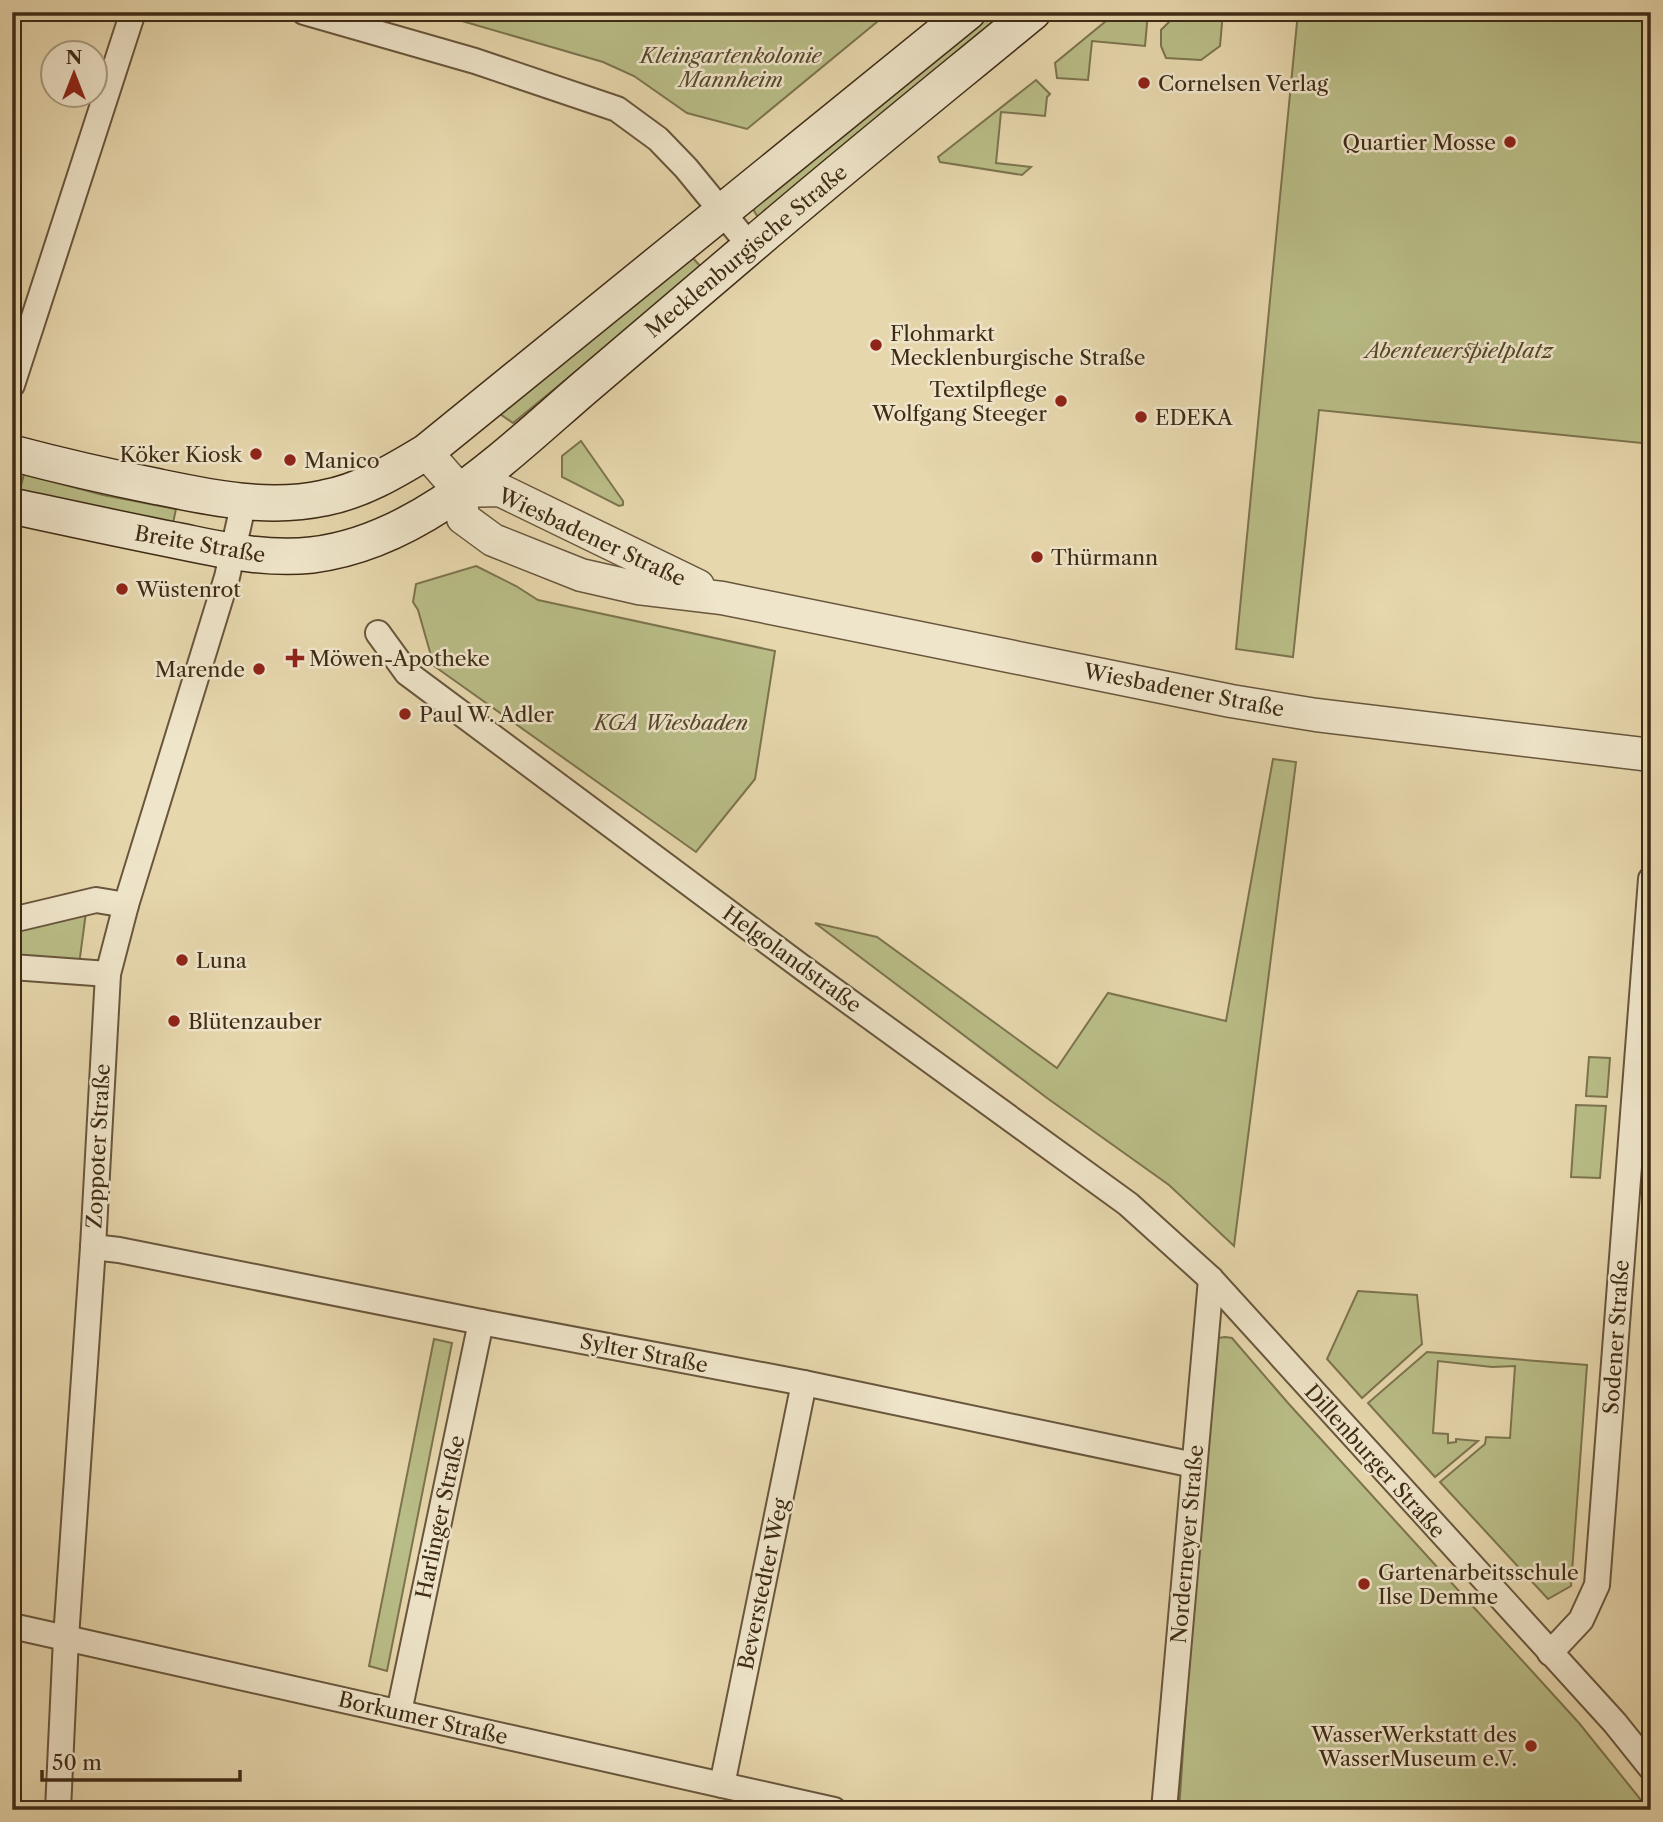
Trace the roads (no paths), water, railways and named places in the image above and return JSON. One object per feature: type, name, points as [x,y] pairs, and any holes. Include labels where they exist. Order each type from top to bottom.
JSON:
[{"type":"main road","name":"Mecklenburgische Straße","points":[[426,452],[968,12]]},
{"type":"main road","name":"Mecklenburgische Straße","points":[[460,491],[1033,12]]},
{"type":"main road","points":[[12,453],[113,478],[189,493],[244,501],[293,503],[325,498],[359,488],[381,479],[426,452]]},
{"type":"main road","name":"Breite Straße","points":[[12,506],[274,558],[314,555],[353,547],[398,529],[460,491]]},
{"type":"street","points":[[12,384],[134,12]]},
{"type":"street","points":[[304,12],[475,61],[617,108],[658,139],[686,168],[750,246]]},
{"type":"street","name":"Wiesbadener Straße","points":[[426,452],[460,491],[463,517],[493,540],[582,575],[638,588],[722,598],[1273,708],[1651,755]]},
{"type":"street","name":"Wiesbadener Straße","points":[[460,491],[500,490],[722,598]]},
{"type":"street","name":"Zoppoter Straße","points":[[58,1810],[66,1638],[93,1247],[108,974],[126,905],[233,552],[244,501]]},
{"type":"street","name":"Helgolandstraße","points":[[378,633],[407,673],[807,971],[1128,1204],[1211,1279]]},
{"type":"street","name":"Sodener Straße","points":[[1550,1653],[1581,1620],[1597,1585],[1651,879]]},
{"type":"street","points":[[12,920],[96,900],[126,905]]},
{"type":"street","points":[[12,967],[108,974]]},
{"type":"street","name":"Sylter Straße","points":[[93,1247],[804,1383],[1194,1465]]},
{"type":"street","name":"Norderneyer Straße","points":[[1164,1810],[1211,1279]]},
{"type":"street","name":"Dillenburger Straße","points":[[1211,1279],[1615,1723],[1651,1768]]},
{"type":"street","name":"Harlinger Straße","points":[[399,1712],[481,1322]]},
{"type":"street","name":"Beverstedter Weg","points":[[722,1785],[804,1383]]},
{"type":"street","name":"Borkumer Straße","points":[[12,1626],[834,1810]]},
{"type":"place","name":"Cornelsen Verlag","points":[[1144,83]]},
{"type":"place","name":"Quartier Mosse","points":[[1510,142]]},
{"type":"place","name":"Flohmarkt Mecklenburgische Straße","points":[[876,345]]},
{"type":"place","name":"Textilpflege Wolfgang Steeger","points":[[1061,401]]},
{"type":"place","name":"EDEKA","points":[[1141,417]]},
{"type":"place","name":"Köker Kiosk","points":[[256,454]]},
{"type":"place","name":"Manico","points":[[290,460]]},
{"type":"place","name":"Thürmann","points":[[1037,557]]},
{"type":"place","name":"Wüstenrot","points":[[122,589]]},
{"type":"place","name":"Möwen-Apotheke","points":[[295,658]]},
{"type":"place","name":"Marende","points":[[259,669]]},
{"type":"place","name":"Paul W. Adler","points":[[405,714]]},
{"type":"place","name":"Luna","points":[[182,960]]},
{"type":"place","name":"Blütenzauber","points":[[174,1021]]},
{"type":"place","name":"Gartenarbeitsschule Ilse Demme","points":[[1364,1584]]},
{"type":"place","name":"WasserWerkstatt des WasserMuseum e.V.","points":[[1531,1746]]},
{"type":"park label","name":"Kleingartenkolonie Mannheim","points":[[731,67]]},
{"type":"park label","name":"Abenteuerspielplatz","points":[[1459,350]]},
{"type":"park label","name":"KGA Wiesbaden","points":[[671,722]]}]
